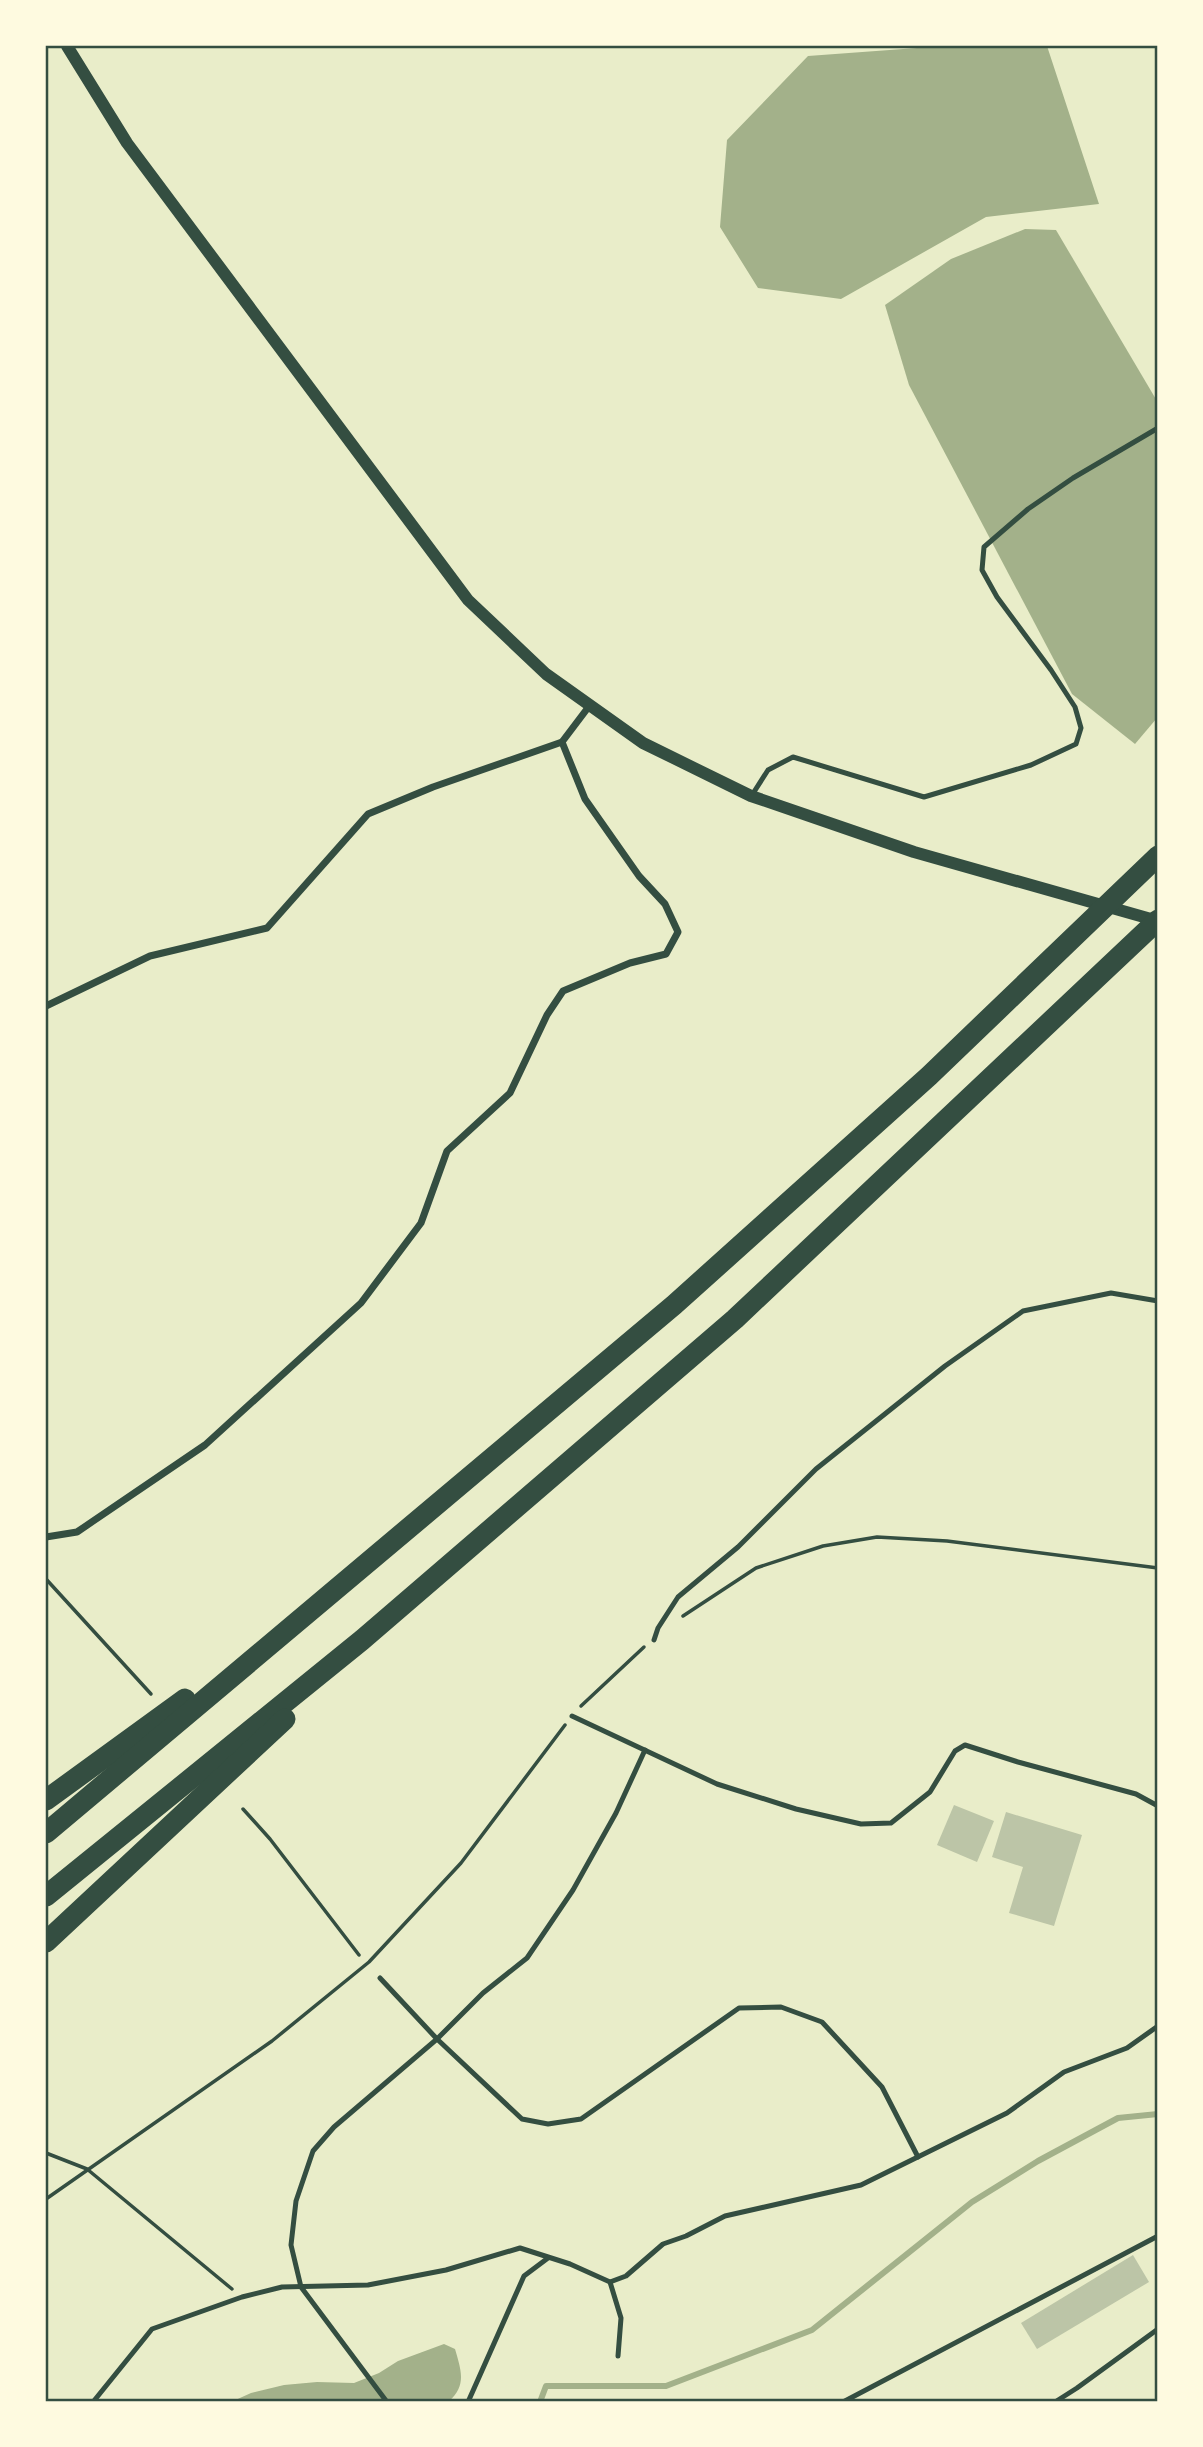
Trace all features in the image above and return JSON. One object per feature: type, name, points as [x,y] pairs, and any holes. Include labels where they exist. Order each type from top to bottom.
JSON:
[{"type":"highway","points":[[46,1833],[674,1305],[929,1076],[1157,856]]},
{"type":"highway","points":[[46,1896],[362,1640],[735,1319],[1157,920]]},
{"type":"highway","points":[[46,1942],[457,1558]]},
{"type":"highway","points":[[46,1800],[323,1600]]},
{"type":"street","points":[[67,46],[127,143],[468,600],[545,674],[643,743],[751,796],[914,852],[1157,920]]},
{"type":"street","points":[[46,1006],[150,956],[267,928],[368,814],[433,787],[562,742],[590,705]]},
{"type":"street","points":[[46,1537],[78,1532],[205,1445],[361,1303],[421,1223],[447,1151],[510,1093],[547,1015],[563,991],[630,963],[666,954],[678,932],[665,904],[639,876],[585,799],[562,742]]},
{"type":"lane","points":[[751,796],[768,770],[793,757],[924,797],[1031,765],[1076,744],[1081,728],[1075,707],[997,597],[982,570],[984,547],[1028,509],[1073,478],[1157,428]]},
{"type":"lane","points":[[654,1640],[658,1628],[678,1597],[738,1547],[816,1469],[945,1366],[1023,1311],[1111,1293],[1157,1301]]},
{"type":"lane","points":[[572,1716],[717,1784],[796,1810],[861,1824],[891,1823],[930,1792],[955,1751],[965,1745],[1136,1794],[1157,1806]]},
{"type":"lane","points":[[387,2402],[301,2287],[292,2245],[296,2201],[313,2151],[334,2127],[437,2039],[483,1993],[527,1958],[573,1890],[616,1813],[645,1749]]},
{"type":"lane","points":[[380,1978],[437,2039],[522,2119],[548,2124],[582,2119],[739,2008],[781,2007],[822,2022],[882,2087],[918,2157]]},
{"type":"lane","points":[[93,2402],[152,2329],[242,2297],[282,2287],[368,2285],[446,2270],[520,2248],[570,2264],[610,2282],[626,2276],[663,2244],[686,2236],[725,2216],[861,2185],[1007,2113],[1065,2072],[1127,2048],[1157,2026]]},
{"type":"lane","points":[[843,2402],[1157,2236]]},
{"type":"lane","points":[[468,2402],[524,2276],[548,2258]]},
{"type":"lane","points":[[610,2282],[621,2318],[618,2356]]},
{"type":"lane","points":[[1055,2402],[1157,2329]]},
{"type":"path","points":[[682,1616],[756,1568],[823,1546],[877,1537],[947,1541],[1157,1569]]},
{"type":"path","points":[[46,1579],[151,1694]]},
{"type":"path","points":[[46,2199],[272,2041],[369,1962],[461,1863],[572,1716],[600,1686],[639,1650],[654,1640]]},
{"type":"path","points":[[243,1809],[270,1839],[359,1955]]},
{"type":"path","points":[[46,2152],[87,2169],[242,2297]]},
{"type":"shaded area","points":[[944,46],[1047,46],[1099,204],[986,217],[841,299],[758,288],[720,227],[727,140],[808,56]]},
{"type":"shaded area","points":[[1025,229],[1056,230],[1157,401],[1157,718],[1135,744],[1072,694],[909,385],[885,305],[951,259]]},
{"type":"shaded area","points":[[444,2344],[455,2349],[461,2377],[455,2395],[449,2401],[231,2402],[251,2393],[284,2385],[354,2383],[379,2373],[398,2361]]},
{"type":"building","points":[[954,1805],[994,1821],[977,1862],[937,1845]]},
{"type":"building","points":[[1006,1812],[1082,1835],[1054,1926],[1009,1913],[1023,1867],[992,1857]]},
{"type":"building","points":[[1133,2255],[1149,2282],[1037,2349],[1021,2323]]},
{"type":"waterway","points":[[540,2402],[546,2386],[666,2386],[812,2330],[972,2202],[1038,2161],[1118,2118],[1158,2114]]}]
